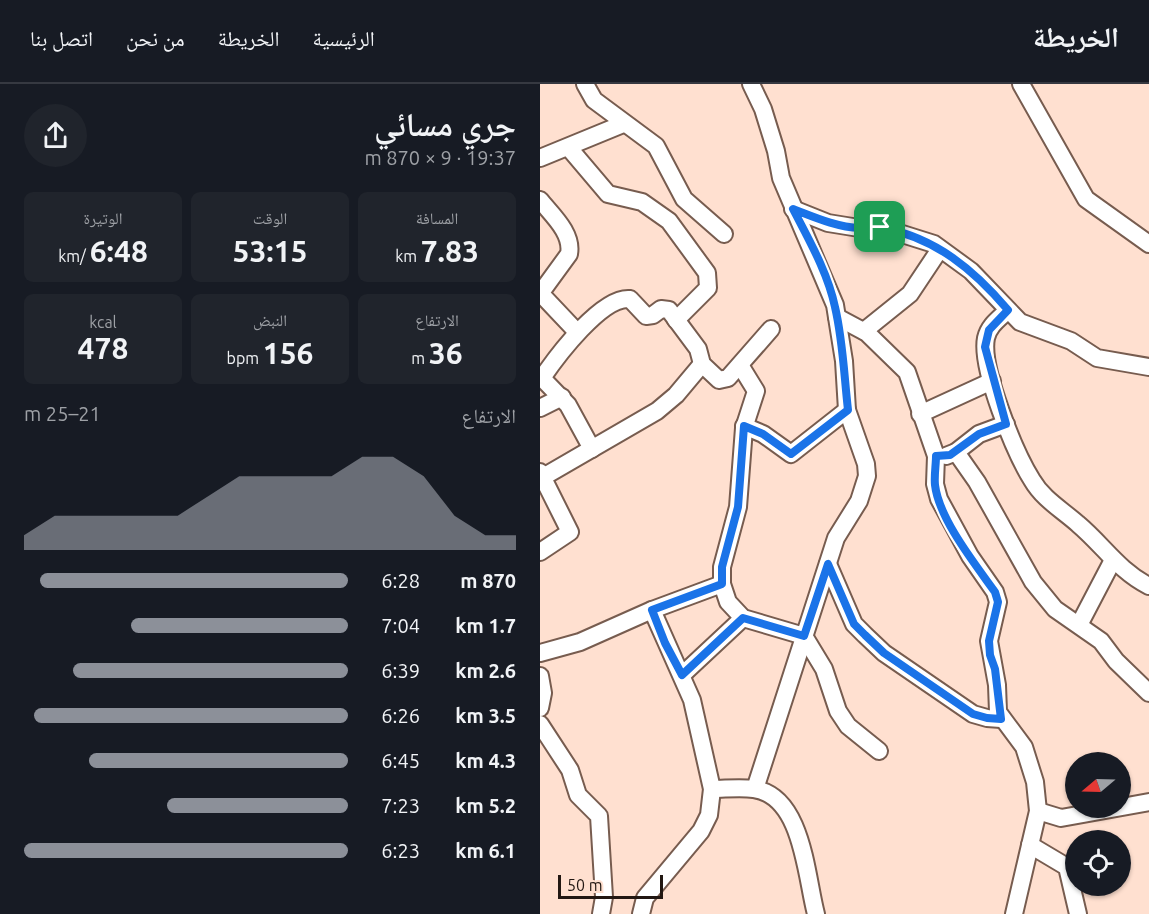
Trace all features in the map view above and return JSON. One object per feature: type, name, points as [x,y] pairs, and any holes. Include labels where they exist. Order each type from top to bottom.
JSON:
[{"type":"street","points":[[585,84],[594,100],[623,124],[656,146],[684,199],[724,234]]},
{"type":"street","points":[[751,84],[763,109],[781,178],[835,305],[848,410],[866,464],[867,476],[859,501],[840,529],[755,789]]},
{"type":"street","points":[[1021,84],[1086,199],[1149,244]]},
{"type":"street","points":[[540,158],[623,124]]},
{"type":"street","points":[[569,148],[608,194],[642,202],[669,221],[707,273],[708,288],[676,320]]},
{"type":"street","points":[[540,200],[566,232],[571,247],[569,254],[542,291],[543,296],[577,332]]},
{"type":"street","points":[[793,209],[828,223],[859,228],[880,227],[907,234],[940,249],[971,271],[1020,322],[1071,341],[1097,358],[1149,367]]},
{"type":"street","points":[[864,331],[910,294],[940,249]]},
{"type":"street","points":[[592,449],[562,397],[541,377],[577,332],[614,303],[626,298],[630,299],[646,316],[665,308],[699,349],[702,364],[723,381],[771,329]]},
{"type":"street","points":[[1008,310],[994,323],[986,337],[985,347],[992,381],[1006,424],[1032,480],[1043,495],[1077,522],[1125,572],[1149,586]]},
{"type":"street","points":[[837,317],[864,331],[895,358],[907,372],[936,456],[935,484],[939,499],[970,556],[995,592],[998,602],[989,641],[1001,719],[1024,747],[1035,782],[1038,811],[1014,914]]},
{"type":"street","points":[[540,552],[570,532],[541,475],[592,449],[657,411],[676,395],[702,364]]},
{"type":"street","points":[[740,365],[756,391],[744,426],[738,507],[722,567],[722,584],[728,602],[743,618],[804,636],[820,659],[838,711],[848,726],[879,751]]},
{"type":"street","points":[[920,414],[992,381]]},
{"type":"street","points":[[540,408],[562,397]]},
{"type":"street","points":[[744,426],[763,434],[791,454],[848,410]]},
{"type":"street","points":[[936,456],[956,452],[979,434],[1006,424]]},
{"type":"street","points":[[956,452],[976,482],[1033,582],[1055,609],[1101,640],[1116,661],[1149,693]]},
{"type":"street","points":[[1079,625],[1113,560]]},
{"type":"street","points":[[828,564],[854,624],[884,653],[973,714],[1001,719]]},
{"type":"street","points":[[540,653],[580,642],[652,610],[722,584]]},
{"type":"street","points":[[641,914],[645,898],[701,831],[709,815],[712,789],[692,700],[652,610]]},
{"type":"street","points":[[682,675],[743,618]]},
{"type":"street","points":[[540,676],[543,693],[540,708]]},
{"type":"street","points":[[540,724],[570,770],[578,795],[599,816],[604,897],[601,914]]},
{"type":"street","points":[[712,789],[755,789],[773,799],[789,814],[798,832],[816,914]]},
{"type":"street","points":[[1038,811],[1061,818],[1149,802]]},
{"type":"street","points":[[1030,845],[1067,867],[1078,914]]},
{"type":"route","points":[[793,209],[828,223],[859,228],[880,227],[934,244],[971,271],[1008,310],[989,330],[985,347],[1006,424],[979,434],[950,455],[936,456],[935,484],[950,523],[995,592],[998,602],[989,641],[990,655],[995,669],[998,712],[1001,719],[973,714],[884,653],[854,624],[828,564],[804,636],[743,618],[682,675],[665,643],[652,610],[722,584],[722,567],[738,507],[744,426],[763,434],[787,454],[791,454],[848,410],[844,361],[835,305],[813,249],[793,209]]}]
